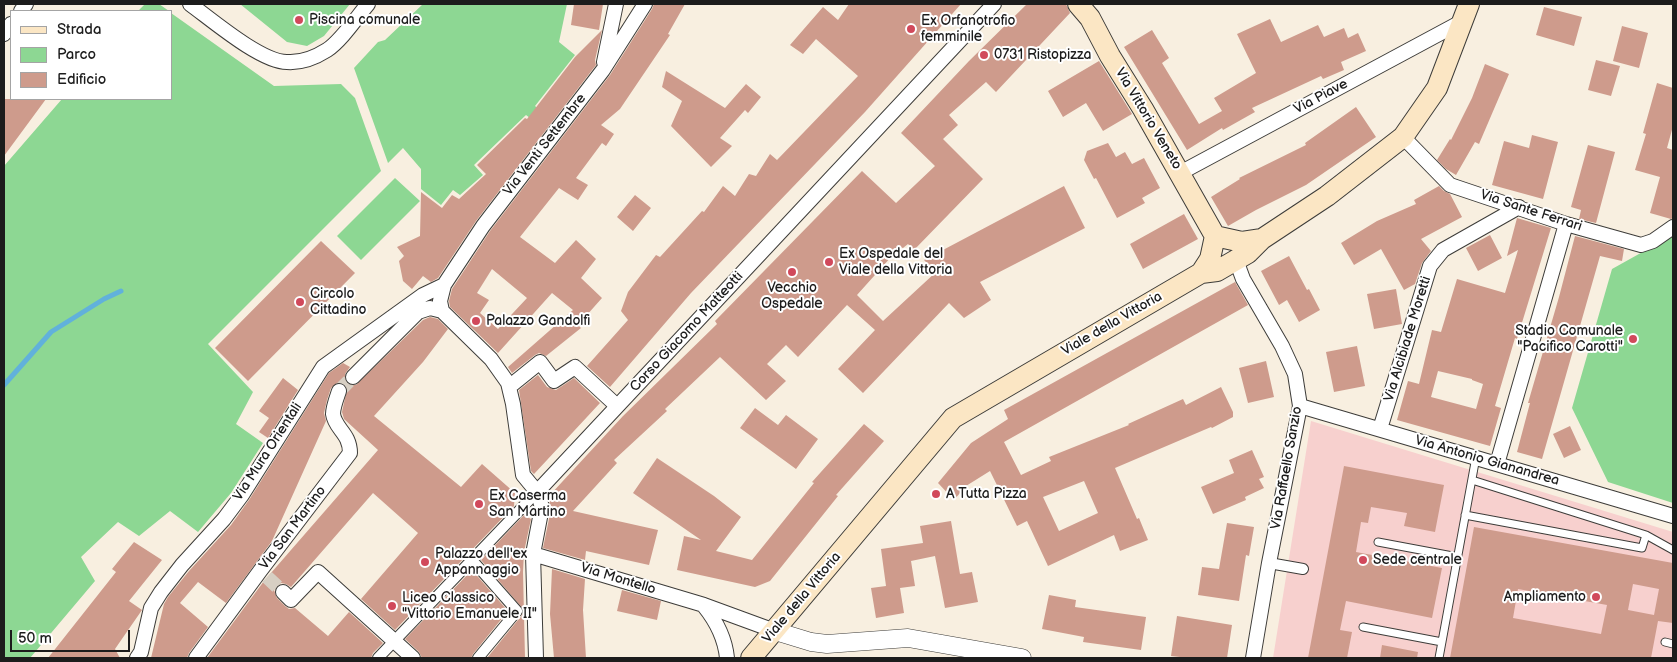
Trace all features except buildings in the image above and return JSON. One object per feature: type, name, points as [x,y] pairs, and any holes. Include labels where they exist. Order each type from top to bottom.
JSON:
[{"type":"main road","name":"Via Vittorio Veneto","points":[[1085,9],[1110,56],[1143,109],[1215,236]]},
{"type":"main road","name":"Viale della Vittoria","points":[[752,658],[953,418],[1201,273],[1217,271],[1248,253],[1262,239],[1327,196],[1403,137],[1437,88],[1466,12]]},
{"type":"main road","points":[[1201,273],[1210,259],[1214,248],[1215,236],[1242,242],[1262,239]]},
{"type":"street","points":[[190,4],[271,59],[287,62],[306,60],[328,49],[368,4]]},
{"type":"street","points":[[603,70],[616,4]]},
{"type":"street","name":"Via Venti Settembre","points":[[444,285],[483,226],[603,70],[645,4]]},
{"type":"street","name":"Corso Giacomo Matteotti","points":[[378,658],[537,492],[994,4]]},
{"type":"street","name":"Via Piave","points":[[1180,173],[1466,12]]},
{"type":"street","name":"Via Sante Ferrari","points":[[1403,137],[1450,185],[1566,224],[1641,245],[1653,241],[1673,227]]},
{"type":"street","name":"Via Alcibiade Moretti","points":[[1380,429],[1430,266],[1443,250],[1519,207]]},
{"type":"street","points":[[1497,464],[1566,224]]},
{"type":"street","name":"Via Raffaello Sanzio","points":[[1236,260],[1243,279],[1282,346],[1295,374],[1300,406],[1269,563],[1253,658]]},
{"type":"street","points":[[444,285],[440,301],[442,310],[491,359],[508,383],[513,404],[523,475],[537,492],[542,506],[533,554],[536,658]]},
{"type":"street","name":"Via Mura Orientali","points":[[138,658],[152,608],[161,592],[182,565],[224,519],[242,495],[323,368],[423,295],[444,285]]},
{"type":"street","points":[[353,377],[418,312],[430,308],[442,310]]},
{"type":"street","points":[[509,386],[540,362],[554,381],[574,367],[617,406]]},
{"type":"street","name":"Via San Martino","points":[[196,658],[264,574],[350,453],[350,443],[336,422],[333,412],[339,391]]},
{"type":"street","name":"Via Antonio Gianandrea","points":[[1300,406],[1673,516]]},
{"type":"street","name":"Via Montello","points":[[533,554],[704,605],[775,631]]},
{"type":"street","points":[[472,560],[517,611],[478,658]]},
{"type":"street","points":[[1269,563],[1302,569]]},
{"type":"street","points":[[283,592],[291,600],[318,572],[413,658]]},
{"type":"street","points":[[704,605],[721,631],[727,658]]},
{"type":"street","points":[[775,631],[811,642],[827,644],[908,638],[984,655],[1022,658]]},
{"type":"lane","points":[[1440,658],[1476,458]]},
{"type":"lane","points":[[1472,480],[1646,536],[1673,550]]},
{"type":"lane","points":[[1465,515],[1642,548],[1646,536]]},
{"type":"lane","points":[[1378,542],[1458,557]]},
{"type":"lane","points":[[1363,627],[1442,642]]},
{"type":"lane","points":[[1665,642],[1673,644]]},
{"type":"shaded area","points":[[1311,421],[1673,532],[1673,658],[1273,658]]},
{"type":"green space","points":[[145,4],[159,4],[168,10],[139,10]]},
{"type":"green space","name":"Piscina comunale","points":[[240,4],[350,4],[324,36],[307,46],[287,42]]},
{"type":"green space","points":[[423,4],[567,4],[559,42],[575,55],[535,106],[551,119],[543,128],[526,115],[474,165],[483,175],[460,195],[453,190],[441,205],[421,189],[421,169],[403,148],[388,163],[354,68],[378,42],[385,40]]},
{"type":"green space","points":[[172,14],[274,86],[341,84],[355,98],[381,171],[208,344],[253,392],[236,424],[263,443],[231,493],[198,532],[170,511],[139,536],[118,522],[81,557],[95,581],[30,658],[4,658],[4,166],[61,100],[172,100]]},
{"type":"green space","points":[[395,178],[420,201],[361,260],[337,236]]},
{"type":"green space","name":"Stadio Comunale \"Pacifico Carotti\"","points":[[1673,235],[1673,503],[1608,482],[1572,408],[1612,269]]},
{"type":"waterway","points":[[4,385],[51,332],[104,299],[121,291]]},
{"type":"tunnel","points":[[339,391],[353,377]]},
{"type":"tunnel","points":[[267,577],[283,592]]},
{"type":"place","name":"Piscina comunale","points":[[299,20]]},
{"type":"place","name":"Ex Orfanotrofio femminile","points":[[911,29]]},
{"type":"place","name":"0731 Ristopizza","points":[[984,55]]},
{"type":"place","name":"Ex Ospedale del Viale della Vittoria","points":[[829,262]]},
{"type":"place","name":"Vecchio Ospedale","points":[[792,272]]},
{"type":"place","name":"Circolo Cittadino","points":[[300,302]]},
{"type":"place","name":"Palazzo Gandolfi","points":[[476,321]]},
{"type":"place","name":"Stadio Comunale \"Pacifico Carotti\"","points":[[1633,339]]},
{"type":"place","name":"A Tutta Pizza","points":[[936,494]]},
{"type":"place","name":"Ex Caserma San Martino","points":[[479,504]]},
{"type":"place","name":"Sede centrale","points":[[1363,560]]},
{"type":"place","name":"Palazzo dell'ex Appannaggio","points":[[425,562]]},
{"type":"place","name":"Ampliamento","points":[[1596,597]]},
{"type":"place","name":"Liceo Classico \"Vittorio Emanuele II\"","points":[[392,606]]}]
